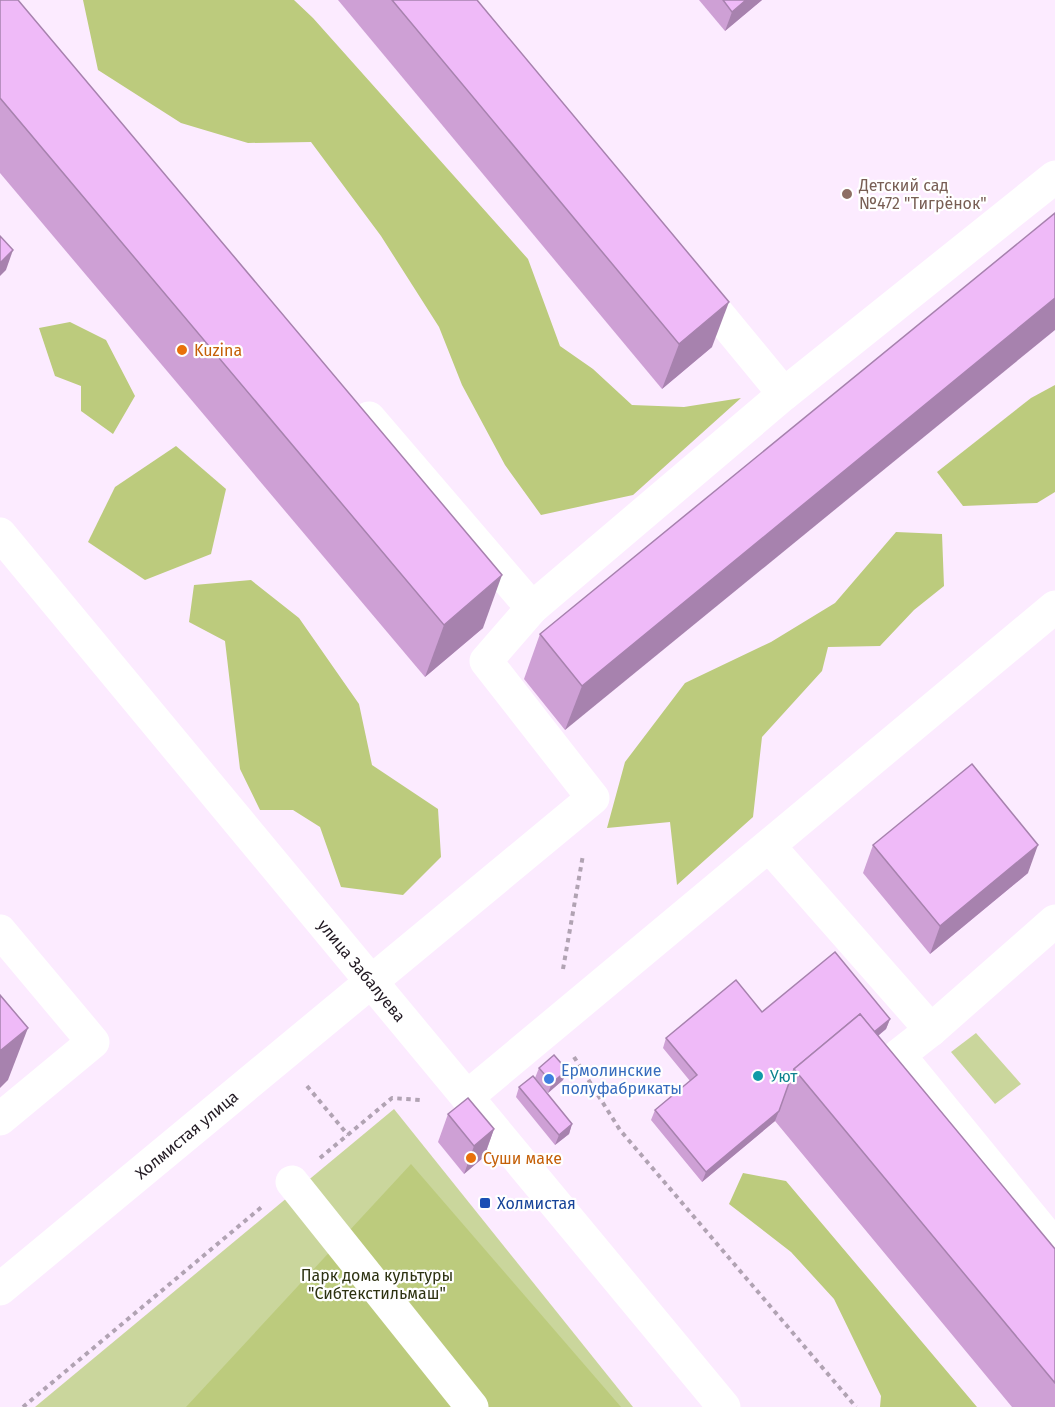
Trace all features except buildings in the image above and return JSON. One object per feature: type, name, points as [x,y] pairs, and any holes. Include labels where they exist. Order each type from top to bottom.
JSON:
[{"type":"street","points":[[354,400],[532,608],[784,394],[1054,180]]},
{"type":"street","points":[[677,266],[784,394]]},
{"type":"street","name":"улица Забалуева","points":[[0,534],[724,1407]]},
{"type":"street","points":[[467,1097],[1055,607]]},
{"type":"street","name":"Холмистая улица","points":[[0,1289],[593,798],[486,661],[532,608]]},
{"type":"street","points":[[769,846],[931,1030]]},
{"type":"street","points":[[1055,921],[931,1030],[899,1055],[1055,1246]]},
{"type":"street","points":[[0,931],[93,1042],[0,1119]]},
{"type":"street","points":[[291,1182],[472,1407]]},
{"type":"path","points":[[583,855],[554,1025],[620,1130],[856,1407]]},
{"type":"path","points":[[307,1086],[348,1135]]},
{"type":"path","points":[[23,1407],[392,1098]]},
{"type":"green space","points":[[83,0],[294,0],[313,18],[528,259],[560,346],[593,369],[632,405],[684,407],[741,398],[633,495],[541,515],[505,465],[462,385],[439,327],[381,236],[311,142],[248,143],[181,123],[98,70]]},
{"type":"green space","points":[[70,322],[106,340],[135,396],[113,434],[81,411],[81,386],[55,376],[39,328]]},
{"type":"green space","points":[[1055,385],[1055,492],[1037,503],[963,506],[937,472],[1031,398]]},
{"type":"green space","points":[[176,446],[226,489],[211,554],[145,580],[88,542],[115,487]]},
{"type":"green space","points":[[896,532],[942,534],[944,586],[914,610],[880,646],[828,647],[822,671],[762,737],[753,817],[677,885],[670,822],[607,828],[625,762],[685,683],[771,642],[835,603]]},
{"type":"green space","points":[[251,580],[299,618],[359,704],[372,765],[438,809],[441,857],[403,895],[341,887],[320,827],[293,810],[260,810],[240,769],[225,641],[189,622],[194,585]]},
{"type":"green space","points":[[976,1033],[1021,1084],[995,1104],[951,1052]]},
{"type":"green space","name":"Парк дома культуры \"Сибтекстильмаш\"","points":[[394,1109],[633,1407],[35,1407]]},
{"type":"green space","points":[[411,1164],[621,1407],[186,1407]]},
{"type":"green space","points":[[743,1173],[786,1181],[977,1407],[880,1407],[881,1396],[834,1299],[791,1252],[729,1204]]},
{"type":"place","name":"Детский сад №472 \"Тигрёнок\"","points":[[847,194]]},
{"type":"place","name":"Kuzina","points":[[182,350]]},
{"type":"place","name":"Уют","points":[[758,1076]]},
{"type":"place","name":"Ермолинские полуфабрикаты","points":[[549,1079]]},
{"type":"place","name":"Суши маке","points":[[471,1158]]},
{"type":"place","name":"Холмистая","points":[[485,1203]]}]
